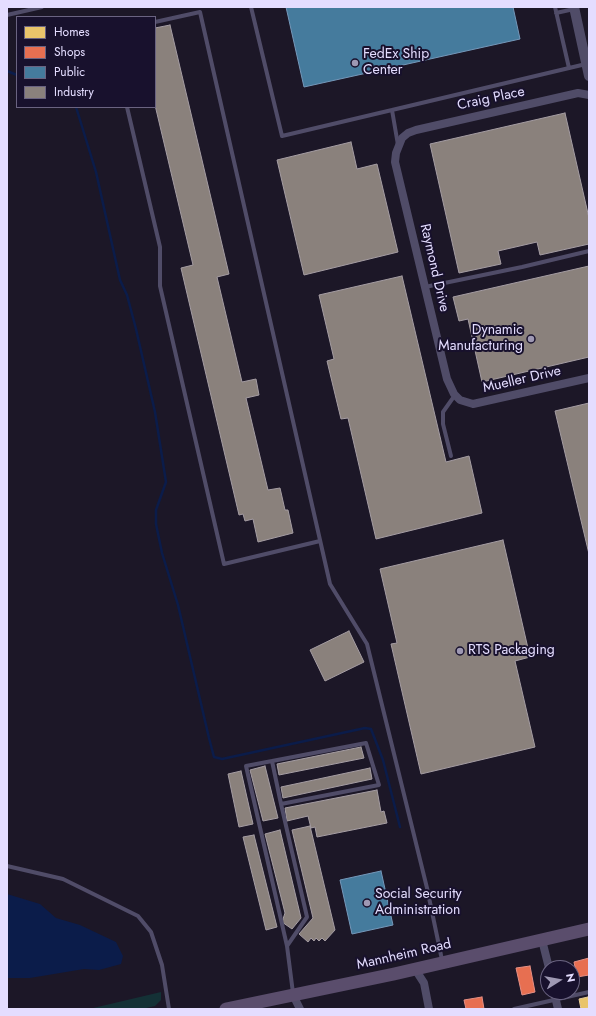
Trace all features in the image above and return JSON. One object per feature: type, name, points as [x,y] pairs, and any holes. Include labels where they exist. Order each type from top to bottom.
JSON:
[{"type":"main road","name":"Mannheim Road","points":[[226,1009],[443,963],[589,929]]},
{"type":"street","points":[[574,8],[589,76]]},
{"type":"street","name":"Craig Place","points":[[400,142],[408,133],[423,127],[578,93],[589,95]]},
{"type":"street","name":"Raymond Drive","points":[[400,142],[395,162],[447,379],[458,397]]},
{"type":"street","name":"Mueller Drive","points":[[458,397],[473,404],[480,403],[589,378]]},
{"type":"street","points":[[542,940],[546,960]]},
{"type":"street","points":[[415,969],[424,983],[430,1009]]},
{"type":"street","points":[[293,995],[300,1009]]},
{"type":"lane","points":[[7,15],[42,7]]},
{"type":"lane","points":[[251,7],[282,136],[586,64]]},
{"type":"lane","points":[[555,7],[569,68]]},
{"type":"lane","points":[[556,13],[574,8]]},
{"type":"lane","points":[[156,22],[200,12],[330,584],[367,644],[427,888],[443,963]]},
{"type":"lane","points":[[127,108],[160,247],[160,286],[224,564],[320,541]]},
{"type":"lane","points":[[392,110],[400,142]]},
{"type":"lane","points":[[425,287],[522,267],[589,251]]},
{"type":"lane","points":[[451,456],[443,424],[443,412],[458,397]]},
{"type":"lane","points":[[281,804],[379,785],[366,743],[246,766],[287,946],[293,995]]},
{"type":"lane","points":[[272,761],[307,917],[287,946]]},
{"type":"lane","points":[[7,866],[63,879],[138,916],[151,932],[156,945],[165,978],[169,1009]]},
{"type":"lane","points":[[514,1009],[542,1000]]},
{"type":"green space","points":[[161,992],[161,1000],[155,1006],[142,1009],[89,1009]]},
{"type":"water","points":[[7,894],[40,904],[56,918],[80,925],[116,942],[123,956],[121,964],[99,970],[84,969],[30,978],[7,978]]},
{"type":"building: Homes","points":[[588,997],[589,1008],[581,1009],[580,999]]},
{"type":"building: Shops","points":[[589,958],[589,975],[580,976],[580,960]]},
{"type":"building: Shops","points":[[530,966],[535,992],[522,995],[516,968]]},
{"type":"building: Shops","points":[[482,997],[484,1009],[466,1009],[464,1000]]},
{"type":"building: Public","name":"FedEx Ship Center","points":[[286,7],[513,7],[520,39],[304,87]]},
{"type":"building: Public","name":"Social Security Administration","points":[[381,871],[393,925],[352,934],[340,880]]},
{"type":"building: Industry","points":[[170,25],[229,274],[217,277],[242,382],[256,379],[259,395],[246,398],[268,490],[280,488],[285,510],[288,510],[293,533],[258,542],[253,519],[245,521],[243,514],[239,515],[181,268],[193,265],[156,108],[156,28]]},
{"type":"building: Industry","points":[[565,113],[589,218],[589,244],[540,255],[537,242],[498,251],[501,264],[459,273],[430,144]]},
{"type":"building: Industry","points":[[351,142],[357,169],[377,164],[398,252],[304,275],[277,160]]},
{"type":"building: Industry","name":"Dynamic Manufacturing","points":[[589,266],[589,357],[482,382],[468,319],[459,321],[453,297]]},
{"type":"building: Industry","points":[[402,276],[446,462],[469,456],[482,513],[376,539],[348,418],[341,419],[327,361],[334,359],[319,295]]},
{"type":"building: Industry","points":[[589,403],[589,554],[555,411]]},
{"type":"building: Industry","name":"RTS Packaging","points":[[503,540],[530,657],[515,661],[535,747],[421,774],[391,644],[397,643],[380,569]]},
{"type":"building: Industry","points":[[349,631],[364,662],[325,681],[310,650]]},
{"type":"building: Industry","points":[[361,747],[364,758],[279,775],[277,764]]},
{"type":"building: Industry","points":[[265,766],[278,818],[263,821],[250,770]]},
{"type":"building: Industry","points":[[370,768],[372,779],[283,798],[281,787]]},
{"type":"building: Industry","points":[[241,771],[253,824],[239,827],[228,774]]},
{"type":"building: Industry","points":[[377,790],[381,812],[384,811],[387,823],[317,837],[315,827],[311,828],[308,816],[287,821],[285,808]]},
{"type":"building: Industry","points":[[310,826],[335,930],[325,941],[322,938],[319,941],[316,938],[314,941],[311,938],[308,942],[299,934],[313,918],[292,830]]},
{"type":"building: Industry","points":[[280,830],[301,918],[292,929],[282,922],[285,913],[265,834]]},
{"type":"building: Industry","points":[[254,835],[277,927],[266,930],[243,837]]},
{"type":"waterway","points":[[7,71],[16,75]]},
{"type":"waterway","points":[[76,108],[96,172],[120,280],[127,295],[155,412],[166,482],[156,510],[156,524],[162,553],[178,605],[214,757],[222,759],[365,728],[371,729],[383,760],[400,827]]},
{"type":"place","name":"FedEx Ship Center","points":[[355,63]]},
{"type":"place","name":"Dynamic Manufacturing","points":[[531,339]]},
{"type":"place","name":"RTS Packaging","points":[[460,651]]},
{"type":"place","name":"Social Security Administration","points":[[367,903]]}]
